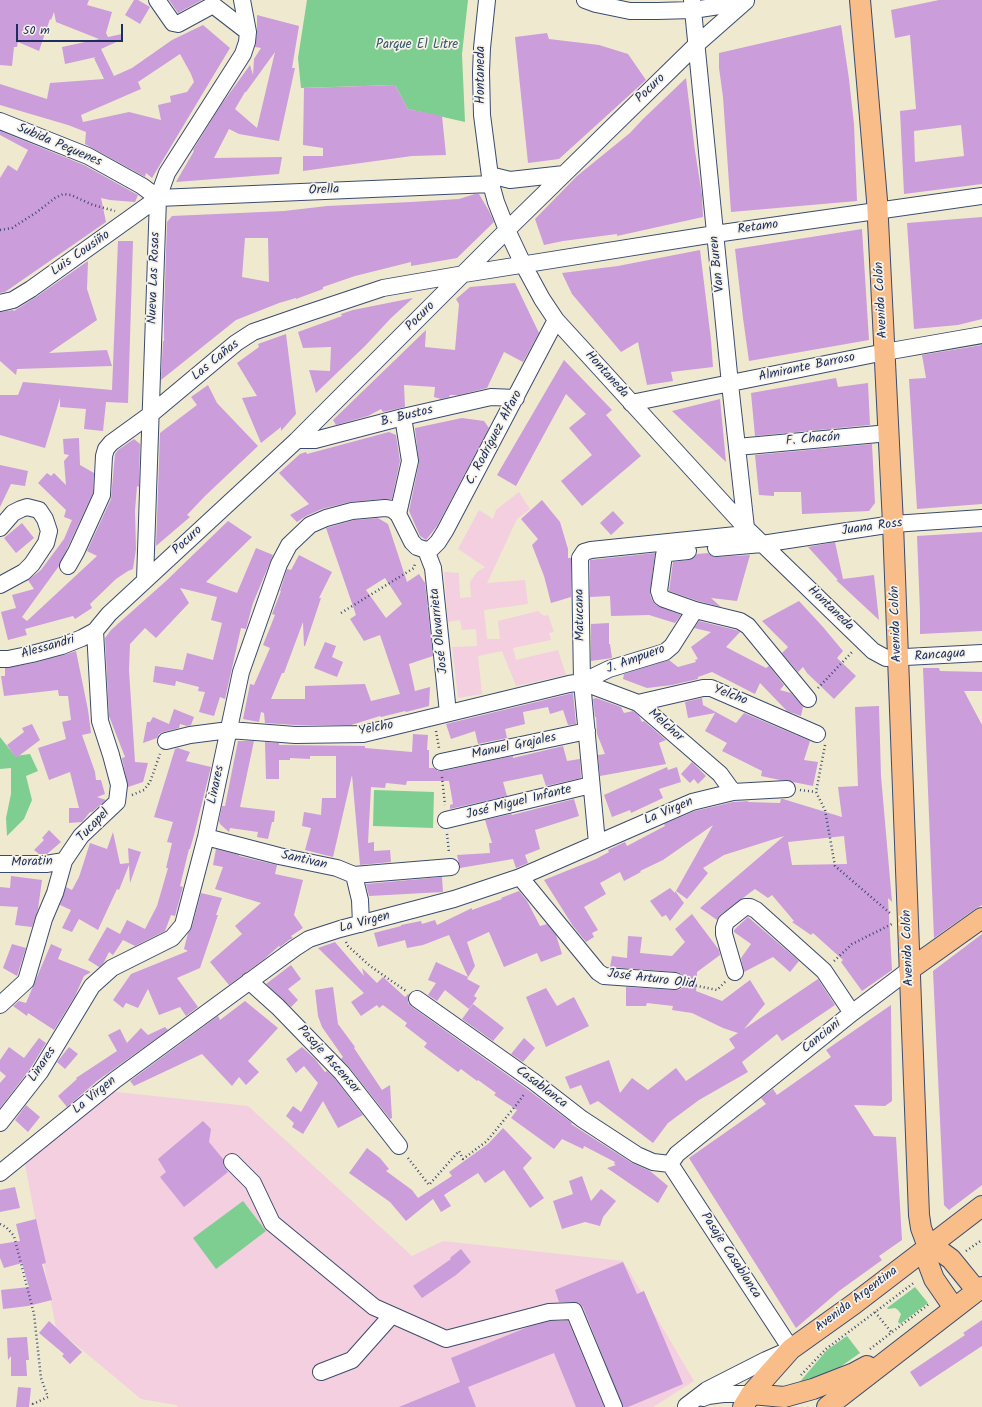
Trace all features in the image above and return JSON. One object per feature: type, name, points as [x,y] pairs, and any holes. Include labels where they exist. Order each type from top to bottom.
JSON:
[{"type":"main road","name":"Avenida Colón","points":[[860,0],[878,211],[894,524],[903,920],[909,970],[918,1215],[928,1247],[928,1263],[934,1279],[954,1308]]},
{"type":"main road","name":"Canciani","points":[[909,970],[982,918]]},
{"type":"main road","name":"Avenida Argentina","points":[[747,1400],[791,1349],[854,1304],[982,1206]]},
{"type":"main road","points":[[827,1407],[979,1289],[951,1259],[940,1251],[928,1247]]},
{"type":"main road","points":[[791,1349],[783,1369],[781,1382],[788,1390],[792,1391],[805,1384],[854,1373],[917,1338]]},
{"type":"main road","points":[[747,1400],[784,1397],[805,1384]]},
{"type":"main road","points":[[778,1407],[805,1384]]},
{"type":"street","points":[[157,0],[173,24],[178,24],[213,5],[248,32]]},
{"type":"street","name":"Nueva Las Rosas","points":[[145,580],[158,198],[167,173],[243,54],[247,42],[248,32],[242,0]]},
{"type":"street","name":"Hontaneda","points":[[487,0],[481,72],[482,115],[490,179],[496,202],[507,230],[542,299],[556,320],[746,528],[873,651],[886,658],[898,658]]},
{"type":"street","points":[[585,0],[596,4],[630,11],[680,12],[692,5],[749,1]]},
{"type":"street","name":"Pocuro","points":[[95,630],[109,614],[145,580],[297,440],[507,230],[696,45],[749,1]]},
{"type":"street","name":"Van Buren","points":[[692,5],[746,528]]},
{"type":"street","name":"Subida Pequenes","points":[[0,121],[88,156],[142,186],[158,198]]},
{"type":"street","name":"Orella","points":[[158,198],[490,179],[510,180],[564,174]]},
{"type":"street","name":"Retamo","points":[[464,274],[715,234],[982,196]]},
{"type":"street","name":"Luis Cousiño","points":[[0,302],[13,300],[31,290],[158,198]]},
{"type":"street","name":"Las Cañas","points":[[68,566],[102,495],[104,456],[106,449],[110,444],[151,414],[236,343],[253,332],[383,288],[464,274]]},
{"type":"street","name":"C. Rodríguez Alfaro","points":[[422,549],[432,548],[445,531],[556,320]]},
{"type":"street","name":"Almirante Barroso","points":[[631,403],[885,352],[982,335]]},
{"type":"street","name":"B. Bustos","points":[[297,440],[314,440],[402,417],[491,397],[516,398]]},
{"type":"street","points":[[402,417],[410,461],[398,514],[412,542],[422,549]]},
{"type":"street","name":"F. Chacón","points":[[737,447],[889,433]]},
{"type":"street","points":[[0,528],[13,513],[21,508],[27,507],[38,510],[45,519],[49,531],[46,543],[32,564],[24,572],[0,585]]},
{"type":"street","name":"Linares","points":[[0,1123],[40,1072],[92,986],[112,968],[172,938],[183,925],[206,837],[242,672],[279,564],[289,544],[310,525],[342,513],[384,508],[392,509],[398,514]]},
{"type":"street","name":"Juana Ross","points":[[695,610],[661,597],[659,591],[664,555],[668,552],[762,544],[894,524],[982,518]]},
{"type":"street","name":"Matucana","points":[[596,844],[582,682],[580,558],[584,552],[591,550],[736,535],[742,533],[746,528]]},
{"type":"street","name":"José Olavarrieta","points":[[422,549],[433,568],[448,713]]},
{"type":"street","points":[[695,610],[725,616],[740,621],[748,626],[808,699]]},
{"type":"street","name":"J. Ampuero","points":[[582,682],[609,669],[665,652],[672,646],[695,610]]},
{"type":"street","name":"Alessandri","points":[[0,659],[8,659],[32,654],[62,646],[82,638],[95,630]]},
{"type":"street","name":"Tucapel","points":[[0,1006],[26,980],[44,919],[55,893],[64,861],[81,836],[117,802],[119,785],[100,721],[95,630]]},
{"type":"street","name":"Rancagua","points":[[898,658],[982,653]]},
{"type":"street","name":"Yelcho","points":[[166,741],[190,735],[229,730],[295,736],[363,734],[582,682]]},
{"type":"street","name":"Melchor","points":[[582,682],[638,703],[720,774],[733,792]]},
{"type":"street","name":"Yelcho","points":[[638,703],[703,688],[712,688],[817,734]]},
{"type":"street","name":"Manuel Grajales","points":[[441,762],[587,731]]},
{"type":"street","name":"José Miguel Infante","points":[[446,820],[591,785]]},
{"type":"street","name":"La Virgen","points":[[0,1173],[114,1080],[308,939],[454,899],[520,877],[692,802],[733,792],[787,789]]},
{"type":"street","name":"Santivan","points":[[206,837],[279,856],[337,868],[354,875]]},
{"type":"street","name":"Moratin","points":[[0,864],[46,864],[64,861]]},
{"type":"street","points":[[355,926],[360,900],[354,875],[451,867]]},
{"type":"street","name":"José Arturo Olid","points":[[520,877],[598,972],[604,976],[675,981]]},
{"type":"street","points":[[734,972],[724,934],[724,928],[726,922],[745,908],[750,907],[756,910],[824,971],[852,1013]]},
{"type":"street","name":"Canciani","points":[[670,1164],[677,1154],[852,1013],[909,970]]},
{"type":"street","name":"Pasaje Ascensor","points":[[250,981],[278,1007],[342,1074],[398,1146]]},
{"type":"street","name":"Casablanca","points":[[417,999],[533,1081],[582,1119],[637,1155],[653,1162],[670,1164]]},
{"type":"street","points":[[232,1162],[253,1183],[272,1223],[374,1307],[446,1339],[549,1312],[574,1312],[614,1407]]},
{"type":"street","name":"Pasaje Casablanca","points":[[670,1164],[791,1349]]},
{"type":"street","points":[[322,1372],[352,1360],[392,1315]]},
{"type":"street","points":[[685,1407],[707,1390],[791,1349]]},
{"type":"street","points":[[685,1407],[708,1396],[723,1394],[747,1400]]},
{"type":"path","points":[[0,230],[12,228],[63,194],[71,195],[93,205],[133,217]]},
{"type":"path","points":[[342,613],[414,568],[422,549]]},
{"type":"path","points":[[808,699],[862,640]]},
{"type":"path","points":[[817,734],[825,745],[816,792],[826,810],[835,866],[903,920],[852,944],[824,971]]},
{"type":"path","points":[[117,802],[144,790],[150,782],[166,741]]},
{"type":"path","points":[[355,926],[342,936],[348,946],[370,966],[417,999]]},
{"type":"path","name":"José Arturo Olid","points":[[675,981],[717,990],[734,972]]},
{"type":"path","points":[[398,1146],[429,1185],[459,1151],[463,1159],[487,1141],[517,1104],[533,1081]]},
{"type":"path","points":[[0,1224],[6,1227],[14,1236],[34,1314],[41,1378],[48,1397],[33,1404],[34,1407]]},
{"type":"path","points":[[963,1253],[982,1240]]},
{"type":"path","points":[[805,1384],[800,1375],[826,1349],[874,1311],[915,1282]]},
{"type":"path","points":[[870,1349],[929,1304]]},
{"type":"path","points":[[874,1311],[892,1333]]},
{"type":"shaded area","points":[[519,492],[530,509],[517,519],[487,583],[525,580],[528,604],[484,610],[487,639],[500,639],[498,621],[538,611],[544,616],[548,615],[554,632],[549,633],[551,640],[513,648],[516,660],[558,650],[566,675],[516,686],[502,651],[478,656],[482,694],[458,698],[452,647],[477,646],[476,629],[462,630],[460,620],[448,622],[444,572],[459,573],[460,598],[471,597],[470,582],[477,572],[485,567],[458,549],[479,510],[493,519],[496,510]]},
{"type":"shaded area","points":[[107,1091],[248,1106],[412,1256],[443,1241],[623,1261],[694,1381],[653,1407],[178,1407],[176,1405],[141,1399],[56,1328],[25,1164]]},
{"type":"green space","name":"Parque El Litre","points":[[307,0],[468,0],[462,54],[465,122],[408,109],[395,85],[301,88],[298,58]]},
{"type":"green space","points":[[0,737],[15,756],[30,754],[38,771],[26,776],[32,800],[24,819],[7,836],[6,818],[11,794],[11,768],[0,769]]},
{"type":"green space","points":[[374,790],[434,792],[433,828],[373,826]]},
{"type":"green space","points":[[243,1201],[266,1231],[216,1269],[193,1238]]},
{"type":"green space","points":[[915,1287],[928,1303],[900,1324],[898,1322],[901,1314],[898,1310],[895,1308],[887,1308]]},
{"type":"green space","points":[[847,1336],[860,1353],[840,1367],[817,1379],[798,1384],[827,1350]]},
{"type":"building","points":[[0,0],[89,0],[87,5],[112,12],[106,33],[108,37],[122,34],[123,39],[101,49],[114,76],[132,68],[172,40],[203,25],[230,48],[152,178],[146,173],[145,177],[85,144],[86,132],[68,125],[0,105],[0,84],[47,99],[50,83],[104,79],[94,58],[96,57],[65,64],[62,47],[99,39],[56,22],[54,12],[51,20],[50,19],[39,51],[18,42],[17,47],[14,47],[12,66],[0,65]],"holes":[[[180,54],[194,82],[187,92],[170,96],[171,102],[158,105],[161,120],[129,112],[83,122],[81,115],[141,89],[138,82]]]},
{"type":"building","points":[[134,0],[138,0],[150,7],[140,24],[125,15]]},
{"type":"building","points":[[169,0],[202,0],[178,13]]},
{"type":"building","points":[[939,0],[982,0],[982,184],[904,194],[900,111],[916,109],[910,35],[895,38],[891,10]],"holes":[[[961,125],[964,156],[915,162],[914,131]]]},
{"type":"building","points":[[257,15],[299,26],[292,68],[295,68],[279,141],[239,134],[229,129],[214,158],[282,157],[279,174],[176,182],[194,151],[193,150],[221,105],[250,65],[253,75],[254,59],[261,48],[255,47]],"holes":[[[275,52],[257,128],[235,109],[245,92]]]},
{"type":"building","points":[[841,25],[854,124],[857,201],[731,212],[719,53]]},
{"type":"building","points":[[547,33],[549,39],[599,45],[628,54],[646,80],[559,159],[528,163],[515,37]]},
{"type":"building","points":[[686,78],[702,195],[703,217],[617,236],[617,234],[544,245],[535,219],[577,176],[630,133]]},
{"type":"building","points":[[395,85],[408,109],[442,116],[446,155],[412,156],[303,171],[303,156],[323,156],[323,148],[303,145],[304,88]]},
{"type":"building","points":[[0,131],[84,165],[138,195],[135,202],[101,198],[106,222],[5,292],[0,293],[0,178],[8,165],[17,171],[28,150],[0,135]]},
{"type":"building","points":[[479,194],[494,222],[457,258],[411,266],[411,262],[355,276],[236,320],[161,380],[164,341],[167,222],[172,216],[284,211],[327,206],[459,199]],"holes":[[[245,238],[268,238],[269,282],[242,277]]]},
{"type":"building","points":[[982,217],[982,319],[958,325],[914,329],[907,223]]},
{"type":"building","points":[[862,229],[869,340],[749,361],[735,249]]},
{"type":"building","points":[[118,241],[133,241],[128,403],[106,402],[103,431],[84,429],[86,409],[60,407],[60,398],[45,448],[0,435],[0,395],[18,395],[23,382],[112,390]]},
{"type":"building","points":[[700,250],[713,367],[671,372],[673,381],[647,385],[638,342],[621,352],[572,294],[562,273],[618,266]]},
{"type":"building","points":[[88,261],[87,289],[97,320],[49,353],[107,350],[112,366],[17,369],[16,375],[0,361],[0,312],[14,311]]},
{"type":"building","points":[[515,283],[539,333],[523,362],[504,352],[487,388],[459,395],[450,395],[449,397],[441,399],[434,397],[435,387],[404,385],[405,407],[383,412],[381,409],[368,416],[336,425],[333,420],[426,330],[425,347],[455,350],[459,304],[456,299],[470,287]]},
{"type":"building","points":[[413,298],[316,393],[309,370],[330,371],[331,347],[303,348],[298,332],[342,316],[341,314],[353,310]]},
{"type":"building","points":[[286,334],[296,414],[281,431],[281,427],[261,443],[242,398],[257,396],[237,363],[259,347],[258,344]]},
{"type":"building","points":[[982,345],[982,504],[917,509],[909,379],[926,378],[922,355]]},
{"type":"building","points":[[564,360],[612,410],[606,415],[641,456],[582,506],[561,481],[592,455],[569,428],[586,414],[566,394],[516,486],[497,475]]},
{"type":"building","points":[[836,378],[838,387],[868,383],[870,425],[755,436],[751,393]]},
{"type":"building","points":[[208,385],[217,403],[258,446],[205,496],[187,515],[190,517],[156,546],[160,433],[197,405],[191,397]]},
{"type":"building","points":[[720,399],[726,462],[672,411]]},
{"type":"building","points":[[462,418],[484,421],[489,428],[437,526],[426,540],[420,536],[409,511],[419,463],[415,428]]},
{"type":"building","points":[[389,432],[396,435],[400,461],[392,499],[350,502],[322,509],[297,522],[290,515],[309,504],[279,473],[300,454],[306,452],[307,454]]},
{"type":"building","points":[[79,438],[80,465],[94,473],[93,493],[59,566],[22,617],[27,621],[97,556],[87,551],[111,499],[115,454],[118,450],[134,439],[140,444],[139,487],[137,486],[135,511],[136,549],[133,569],[116,579],[90,604],[92,608],[75,619],[73,616],[25,629],[27,635],[8,640],[1,612],[16,608],[12,595],[34,589],[28,580],[41,570],[64,539],[72,520],[64,517],[66,510],[38,483],[47,473],[51,476],[54,473],[66,485],[64,461],[69,455],[64,454],[63,439]]},
{"type":"building","points":[[872,444],[875,503],[869,511],[802,514],[801,492],[774,492],[774,496],[759,495],[755,455]]},
{"type":"building","points":[[0,465],[28,471],[25,486],[11,484],[0,507]]},
{"type":"building","points":[[542,500],[560,522],[568,549],[568,558],[571,558],[571,597],[551,603],[544,576],[532,545],[538,539],[521,519]]},
{"type":"building","points":[[613,511],[624,523],[611,535],[600,523]]},
{"type":"building","points":[[378,518],[388,524],[407,582],[419,574],[425,583],[433,656],[409,664],[415,691],[430,687],[429,706],[406,712],[380,716],[351,725],[295,725],[265,723],[264,713],[261,712],[259,722],[243,719],[250,684],[254,685],[270,648],[263,645],[275,615],[272,614],[281,591],[287,569],[291,570],[299,555],[332,572],[319,598],[321,598],[305,646],[303,622],[284,673],[282,673],[271,699],[305,699],[305,686],[365,684],[371,701],[400,694],[380,635],[364,641],[350,619],[356,615],[326,528],[354,520]],"holes":[[[385,578],[402,604],[386,618],[366,590]]]},
{"type":"building","points":[[228,521],[252,537],[206,582],[237,593],[256,548],[273,555],[253,603],[246,629],[241,628],[225,699],[220,697],[214,716],[199,712],[205,692],[198,691],[199,687],[176,681],[175,686],[153,682],[155,666],[183,670],[187,653],[213,660],[222,623],[211,620],[217,597],[180,588],[189,603],[156,638],[145,628],[130,644],[129,670],[135,762],[148,763],[143,782],[128,787],[122,758],[125,757],[109,716],[105,638],[111,630],[166,581]]},
{"type":"building","points":[[22,523],[34,538],[16,553],[4,538]]},
{"type":"building","points":[[982,532],[982,631],[920,634],[917,536]]},
{"type":"building","points":[[835,542],[843,579],[874,575],[879,620],[836,580],[838,580],[808,547]]},
{"type":"building","points":[[655,553],[650,594],[656,605],[681,615],[675,623],[649,615],[611,616],[610,596],[590,597],[590,560]]},
{"type":"building","points":[[708,553],[716,557],[750,555],[737,601],[711,598],[721,607],[669,591],[673,562],[689,560],[694,558],[697,554]]},
{"type":"building","points":[[799,601],[843,651],[837,658],[856,676],[834,699],[807,673],[803,667],[798,672],[782,653],[788,647],[762,621]]},
{"type":"building","points":[[699,621],[740,632],[726,647],[766,668],[769,666],[784,685],[780,690],[791,693],[803,707],[801,716],[787,711],[760,683],[755,694],[712,672],[698,677],[698,679],[672,685],[647,688],[623,679],[624,674],[669,660],[678,667],[696,662],[695,660],[698,659],[691,647],[711,632],[694,628]]},
{"type":"building","points":[[609,623],[609,644],[612,658],[591,661],[591,624]]},
{"type":"building","points":[[325,642],[336,646],[332,657],[343,662],[337,677],[314,668]]},
{"type":"building","points":[[76,651],[91,733],[82,735],[95,772],[96,780],[101,780],[105,794],[97,797],[106,800],[90,812],[82,822],[69,823],[69,808],[79,808],[70,772],[49,780],[38,748],[66,739],[62,722],[71,720],[68,696],[59,696],[58,690],[4,696],[1,676],[5,676],[5,668],[34,663]]},
{"type":"building","points":[[923,668],[939,668],[940,671],[982,672],[982,691],[964,691],[982,725],[982,905],[934,938]]},
{"type":"building","points":[[573,693],[576,724],[568,725],[563,710],[550,714],[548,707],[523,712],[525,724],[505,729],[507,738],[478,744],[475,731],[451,739],[446,724]]},
{"type":"building","points":[[596,698],[621,707],[624,713],[633,711],[639,716],[642,722],[644,721],[666,740],[659,743],[666,764],[600,776],[598,755],[605,754],[597,734],[593,699]]},
{"type":"building","points":[[702,698],[703,705],[736,723],[744,713],[810,741],[804,760],[818,762],[813,786],[761,776],[762,771],[722,751],[727,743],[705,731],[715,713],[688,718],[685,702]]},
{"type":"building","points":[[879,706],[881,776],[892,902],[888,898],[892,970],[862,991],[841,962],[843,960],[813,933],[811,935],[792,922],[794,921],[772,895],[768,898],[755,889],[720,915],[717,920],[700,908],[784,836],[724,855],[703,868],[708,873],[687,899],[676,891],[713,825],[663,860],[640,871],[641,872],[624,881],[620,872],[600,883],[606,894],[584,907],[598,930],[592,933],[594,937],[586,942],[573,926],[544,880],[596,859],[609,852],[608,850],[625,842],[627,846],[665,826],[664,824],[695,811],[733,802],[749,801],[747,802],[780,803],[781,799],[783,799],[842,817],[838,787],[858,786],[855,707]],"holes":[[[844,836],[847,864],[792,865],[788,842]]]},
{"type":"building","points":[[174,709],[194,717],[191,725],[187,726],[180,724],[179,728],[163,732],[159,734],[157,738],[143,743],[147,722],[150,722],[153,717],[169,724]]},
{"type":"building","points":[[32,724],[40,740],[16,758],[7,745],[24,732],[22,728]]},
{"type":"building","points":[[413,734],[428,735],[427,750],[429,750],[429,768],[434,768],[438,771],[513,756],[513,758],[563,746],[567,761],[580,759],[581,778],[546,786],[542,774],[503,782],[507,796],[450,809],[450,805],[453,804],[449,781],[407,781],[406,785],[386,783],[385,788],[371,787],[368,843],[374,842],[374,851],[390,850],[391,862],[360,865],[352,775],[333,857],[305,850],[311,828],[302,826],[304,812],[321,815],[322,798],[336,798],[336,756],[310,756],[310,759],[290,758],[290,760],[279,760],[279,779],[266,779],[265,742],[279,743],[279,745],[365,746],[365,748],[412,752]]},
{"type":"building","points":[[238,741],[254,741],[240,807],[275,811],[274,822],[272,822],[268,839],[257,837],[258,832],[230,828],[229,832],[220,824],[219,821],[222,806],[225,806]]},
{"type":"building","points":[[178,748],[190,752],[186,761],[211,767],[180,886],[183,887],[175,916],[171,915],[165,931],[135,946],[123,940],[113,955],[109,952],[103,964],[99,967],[88,960],[107,927],[120,934],[127,920],[145,929],[157,906],[168,868],[166,868],[172,843],[167,842],[173,822],[154,817],[175,749]]},
{"type":"building","points":[[692,762],[706,776],[698,784],[694,779],[690,783],[681,774]]},
{"type":"building","points":[[667,767],[668,770],[677,767],[681,782],[659,789],[663,798],[631,813],[630,810],[612,817],[604,795]]},
{"type":"building","points":[[574,799],[579,816],[535,830],[540,849],[525,855],[528,863],[516,868],[513,859],[460,868],[457,855],[490,853],[489,843],[492,843],[485,820],[512,815]]},
{"type":"building","points":[[49,830],[61,842],[47,854],[39,854],[34,850],[44,840],[42,838]]},
{"type":"building","points":[[113,832],[120,864],[129,863],[128,848],[141,852],[130,883],[129,865],[119,890],[117,889],[98,930],[79,919],[72,932],[62,928],[71,910],[60,905],[66,887],[72,890],[79,877],[90,843],[107,849]]},
{"type":"building","points":[[216,849],[277,865],[275,874],[303,880],[294,915],[303,928],[291,936],[293,938],[280,947],[279,946],[229,985],[210,962],[242,934],[235,926],[261,903],[215,889],[223,867],[213,865]]},
{"type":"building","points":[[11,876],[42,880],[38,909],[32,927],[15,925],[18,907],[0,906],[0,887],[10,888]]},
{"type":"building","points":[[442,877],[443,892],[369,896],[366,884]]},
{"type":"building","points":[[670,888],[675,893],[675,891],[684,903],[670,921],[666,915],[662,917],[650,901]]},
{"type":"building","points":[[519,891],[527,901],[540,926],[547,924],[556,935],[562,954],[541,962],[537,953],[504,967],[489,932],[467,942],[475,966],[467,979],[480,986],[474,996],[477,998],[469,1009],[445,990],[437,1001],[428,995],[436,983],[428,980],[436,962],[468,977],[449,935],[423,945],[407,948],[405,940],[378,947],[374,933],[421,921],[422,924],[435,920],[437,925],[472,908],[472,910]]},
{"type":"building","points":[[201,893],[222,898],[216,915],[218,915],[200,968],[177,978],[198,1007],[186,1016],[180,1007],[159,1015],[148,989],[138,1008],[126,1003],[123,1008],[113,1000],[131,974],[188,951],[184,949],[188,933],[192,927]]},
{"type":"building","points":[[692,914],[719,950],[720,955],[697,972],[696,991],[722,1001],[750,980],[765,1004],[744,1029],[818,979],[835,1005],[782,1041],[777,1034],[742,1062],[748,1072],[699,1100],[668,1123],[653,1143],[598,1101],[590,1105],[581,1085],[570,1089],[565,1077],[609,1060],[620,1093],[632,1078],[648,1090],[676,1068],[686,1081],[735,1048],[729,1039],[738,1033],[723,1028],[692,1013],[672,1010],[673,1006],[647,1003],[646,1006],[626,1006],[626,987],[679,990],[683,987],[684,982],[680,973],[610,967],[612,956],[627,958],[628,936],[642,937],[640,953],[672,956],[685,942],[675,929]]},
{"type":"building","points":[[748,917],[799,961],[790,972],[773,957],[744,972],[741,958],[751,944],[734,932],[734,930]]},
{"type":"building","points":[[982,934],[982,1185],[949,1210],[944,1205],[933,971]]},
{"type":"building","points":[[335,942],[364,976],[362,968],[377,983],[383,977],[405,997],[408,994],[408,1003],[412,1007],[527,1089],[572,1123],[571,1124],[632,1163],[650,1171],[668,1186],[658,1203],[607,1168],[616,1165],[614,1164],[615,1162],[584,1146],[583,1149],[562,1139],[554,1149],[511,1118],[517,1110],[494,1095],[496,1093],[478,1080],[477,1081],[461,1069],[458,1072],[424,1047],[427,1043],[405,1026],[407,1023],[383,1005],[379,1008],[377,1005],[361,1016],[351,1002],[364,993],[318,948]]},
{"type":"building","points":[[12,944],[26,948],[17,976],[3,968]]},
{"type":"building","points":[[51,944],[62,949],[58,959],[91,972],[84,976],[75,996],[54,1030],[28,1013],[27,1016],[13,1006],[19,1001],[26,1003]]},
{"type":"building","points":[[291,965],[301,979],[288,989],[298,1000],[291,1007],[266,984]]},
{"type":"building","points":[[333,987],[338,1024],[355,1047],[354,1048],[382,1090],[390,1085],[392,1118],[390,1119],[341,1059],[343,1057],[322,1027],[318,1016],[315,990]]},
{"type":"building","points":[[546,988],[557,1006],[574,997],[589,1026],[546,1047],[526,997]]},
{"type":"building","points":[[245,1001],[278,1028],[248,1061],[259,1072],[246,1085],[239,1077],[232,1086],[202,1054],[134,1086],[130,1081],[218,1016],[220,1020]]},
{"type":"building","points":[[473,1004],[504,1028],[493,1041],[462,1019]]},
{"type":"building","points":[[891,1005],[892,1101],[885,1106],[854,1105],[874,1136],[896,1137],[902,1240],[879,1256],[882,1260],[839,1291],[796,1328],[689,1158],[766,1104],[761,1098],[773,1089],[777,1095],[831,1057],[826,1050]]},
{"type":"building","points":[[165,1027],[168,1030],[97,1081],[67,1107],[58,1096],[77,1079],[76,1078],[117,1051],[108,1035],[120,1029],[127,1043],[141,1028],[148,1035]]},
{"type":"building","points":[[39,1038],[46,1043],[30,1069],[0,1108],[0,1083],[6,1076],[0,1071],[0,1060],[9,1047],[24,1058]]},
{"type":"building","points":[[524,1038],[535,1048],[523,1062],[511,1054]]},
{"type":"building","points":[[69,1047],[78,1054],[65,1069],[57,1062]]},
{"type":"building","points":[[302,1047],[315,1059],[325,1072],[327,1071],[335,1079],[363,1115],[338,1128],[323,1101],[303,1134],[292,1127],[294,1123],[286,1116],[293,1106],[301,1112],[318,1083],[304,1066],[296,1073],[286,1059]]},
{"type":"building","points":[[26,1105],[40,1117],[28,1132],[15,1120]]},
{"type":"building","points":[[203,1121],[211,1129],[209,1142],[223,1159],[223,1165],[228,1172],[184,1207],[160,1177],[166,1172],[158,1159]]},
{"type":"building","points":[[503,1128],[532,1158],[523,1168],[544,1198],[530,1208],[504,1170],[485,1183],[478,1173],[444,1195],[451,1206],[441,1212],[433,1199],[406,1221],[390,1202],[349,1173],[367,1148],[380,1158],[389,1169],[386,1171],[412,1190],[418,1198],[452,1176],[449,1172],[488,1144]]},
{"type":"building","points":[[582,1176],[591,1201],[601,1189],[616,1201],[603,1217],[600,1226],[585,1222],[562,1229],[553,1201],[573,1194],[569,1181]]},
{"type":"building","points":[[15,1187],[20,1208],[0,1212],[0,1190]]},
{"type":"building","points":[[36,1219],[46,1263],[42,1264],[52,1300],[28,1306],[3,1309],[1,1290],[29,1287],[22,1263],[4,1268],[0,1258],[0,1244],[20,1241],[16,1224]]},
{"type":"building","points":[[461,1249],[471,1262],[456,1275],[422,1298],[413,1286],[451,1259],[450,1258]]},
{"type":"building","points":[[623,1262],[637,1294],[644,1291],[683,1384],[628,1407],[623,1407],[583,1307],[579,1303],[559,1302],[555,1290]]},
{"type":"building","points":[[982,1320],[982,1346],[920,1387],[910,1372],[965,1335],[963,1333]]},
{"type":"building","points":[[49,1321],[82,1352],[70,1364],[62,1356],[64,1354],[39,1333]]},
{"type":"building","points":[[550,1321],[568,1321],[604,1407],[576,1407],[554,1353],[468,1387],[476,1407],[399,1407],[460,1382],[451,1358],[528,1327]]},
{"type":"building","points":[[27,1337],[29,1360],[26,1360],[27,1376],[11,1376],[11,1356],[8,1360],[7,1338]]},
{"type":"building","points":[[18,1387],[31,1388],[29,1407],[16,1407]]}]
